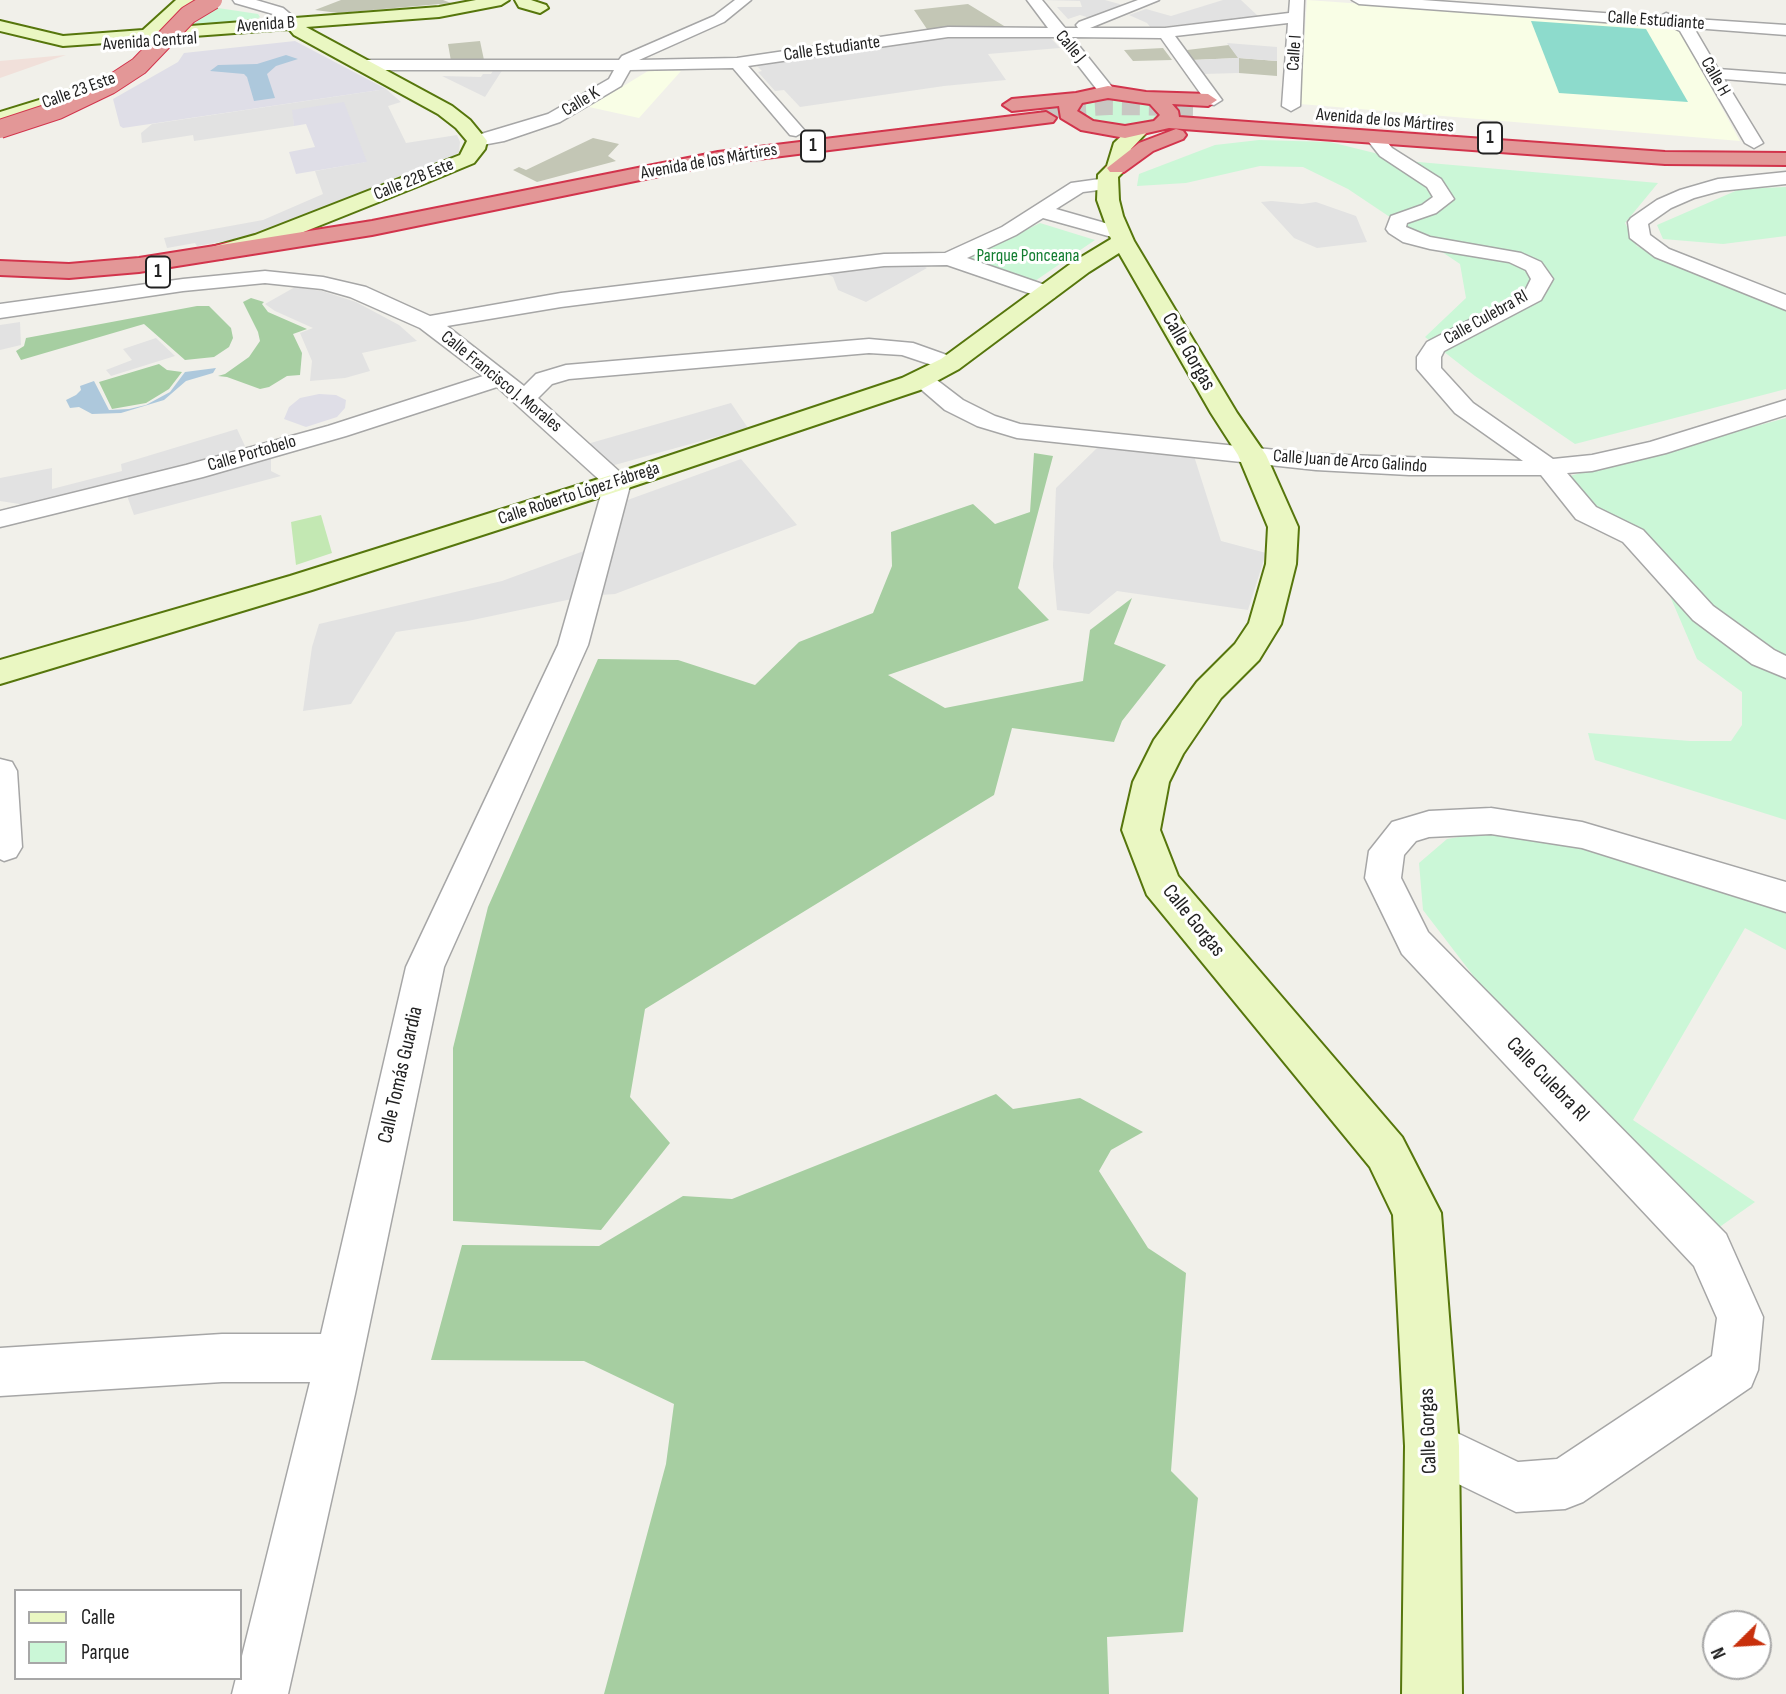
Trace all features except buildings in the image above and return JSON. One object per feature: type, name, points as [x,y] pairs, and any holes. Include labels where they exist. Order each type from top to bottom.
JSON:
[{"type":"highway","points":[[0,127],[58,110],[110,85],[139,66],[188,15],[215,0]]},
{"type":"highway","points":[[0,110],[74,87],[106,73],[133,55],[166,19],[185,3]]},
{"type":"highway","points":[[632,172],[642,162],[699,147],[796,131],[1076,99],[1108,92],[1220,101]]},
{"type":"highway","points":[[0,127],[82,94]]},
{"type":"highway","points":[[1146,96],[1165,105],[1170,116],[1166,122]]},
{"type":"highway","points":[[1076,99],[1067,108],[1068,114],[1094,151]]},
{"type":"highway","name":"Avenida de los Mártires","points":[[1786,145],[1577,137],[1194,111],[1651,150],[1786,157]]},
{"type":"highway","name":"Avenida de los Mártires","points":[[4,280],[69,271],[110,269],[296,241],[448,214],[632,172],[786,149],[888,139],[1044,114]]},
{"type":"highway","points":[[1094,151],[1138,131],[1166,122],[1665,158],[1786,157]]},
{"type":"highway","points":[[632,172],[1003,131],[1094,151],[1159,141],[1198,131],[1245,126]]},
{"type":"highway","points":[[1713,140],[1754,143]]},
{"type":"highway","name":"Avenida de los Mártires","points":[[4,280],[111,279],[173,269],[296,241]]},
{"type":"highway","points":[[0,256],[25,259],[69,271]]},
{"type":"street","name":"Calle 23 Este","points":[[0,110],[66,89],[139,48],[169,36],[215,0]]},
{"type":"street","points":[[240,0],[278,11],[297,27]]},
{"type":"street","name":"Avenida B","points":[[0,26],[59,41],[139,48],[169,36],[297,27],[439,12],[501,0]]},
{"type":"street","points":[[523,0],[525,4],[540,8]]},
{"type":"street","name":"Calle K","points":[[477,141],[498,137],[554,118],[615,82],[623,66],[636,54],[694,32],[719,19],[744,0]]},
{"type":"street","name":"Calle J","points":[[1034,0],[1057,32],[1108,92]]},
{"type":"street","points":[[1057,32],[1152,0]]},
{"type":"street","name":"Calle Estudiante","points":[[1359,0],[1786,30]]},
{"type":"street","name":"Calle 23 Este","points":[[0,118],[82,94],[123,74],[139,48],[185,3]]},
{"type":"street","points":[[94,42],[144,24],[185,3]]},
{"type":"street","name":"Calle H","points":[[1643,6],[1686,27],[1754,143]]},
{"type":"street","name":"Calle Estudiante","points":[[365,65],[623,66],[737,63],[948,32],[1166,33],[1297,8]]},
{"type":"street","name":"Calle I","points":[[1291,106],[1297,8]]},
{"type":"street","name":"Avenida Central","points":[[169,36],[222,36],[297,27]]},
{"type":"street","name":"Calle 22B Este","points":[[212,254],[263,240],[446,168],[467,159],[475,149],[477,141],[463,124],[445,110],[297,27]]},
{"type":"street","points":[[1166,33],[1220,101]]},
{"type":"street","name":"Avenida Central","points":[[32,34],[37,40],[19,50],[94,42]]},
{"type":"street","points":[[94,42],[139,48],[222,36]]},
{"type":"street","points":[[737,63],[796,131]]},
{"type":"street","points":[[1711,73],[1786,79]]},
{"type":"street","points":[[949,259],[1009,231],[1078,187],[1094,151],[1121,147],[1138,131]]},
{"type":"street","name":"Calle Culebra Rl","points":[[1374,137],[1385,152],[1434,183],[1444,199],[1429,209],[1398,220],[1396,229],[1410,238],[1430,243],[1514,257],[1534,266],[1542,279],[1533,295],[1435,347],[1429,358],[1429,369],[1464,408],[1549,468],[1586,513],[1633,537],[1703,613],[1763,657],[1786,668]]},
{"type":"street","name":"Calle Gorgas","points":[[1094,151],[1112,216],[1121,237],[1224,413],[1252,455],[1283,527],[1281,564],[1265,624],[1247,652],[1209,690],[1167,749],[1151,782],[1141,831],[1161,884],[1386,1152],[1417,1213],[1432,1446],[1432,1694]]},
{"type":"street","points":[[1786,178],[1718,185],[1687,194],[1664,204],[1638,222],[1640,238],[1662,253],[1786,303]]},
{"type":"street","points":[[1040,211],[1121,237]]},
{"type":"street","name":"Calle Roberto López Fábrega","points":[[0,672],[301,583],[618,482],[921,379],[950,364],[1121,237]]},
{"type":"street","points":[[428,323],[561,300],[884,260],[949,259],[1045,293]]},
{"type":"street","name":"Calle Francisco J. Morales","points":[[0,311],[183,285],[265,277],[323,283],[358,292],[428,323],[501,378],[618,482]]},
{"type":"street","points":[[524,399],[544,379],[566,372],[869,346],[905,348],[950,364]]},
{"type":"street","name":"Calle Portobelo","points":[[0,519],[337,431],[501,378]]},
{"type":"street","name":"Calle Juan de Arco Galindo","points":[[921,379],[954,405],[986,421],[1017,431],[1112,443],[1316,462],[1409,467],[1549,468],[1592,464],[1657,448],[1786,407]]},
{"type":"street","name":"Calle Tomás Guardia","points":[[260,1694],[339,1357],[425,967],[573,645],[618,482]]},
{"type":"street","points":[[0,771],[4,847]]},
{"type":"street","name":"Calle Culebra Rl","points":[[1432,1446],[1516,1487],[1565,1484],[1734,1370],[1740,1317],[1710,1250],[1415,943],[1383,878],[1387,851],[1404,831],[1429,824],[1491,821],[1581,835],[1786,897]]},
{"type":"street","points":[[0,1372],[222,1358],[339,1357]]},
{"type":"shaded area","points":[[341,0],[443,0],[451,3],[338,13],[315,10]]},
{"type":"shaded area","points":[[1042,0],[1105,0],[1123,5],[1090,18],[1080,15],[1068,19],[1057,7],[1082,7],[1080,1]]},
{"type":"shaded area","points":[[1223,0],[1241,0],[1258,16],[1151,28],[1147,23],[1129,15],[1146,9],[1171,16]]},
{"type":"shaded area","points":[[1307,0],[1677,26],[1740,141],[1300,104]]},
{"type":"shaded area","points":[[968,4],[1009,29],[929,32],[914,10]]},
{"type":"shaded area","points":[[1531,21],[1646,29],[1688,102],[1559,93]]},
{"type":"shaded area","points":[[1046,33],[1060,48],[988,54],[1006,80],[944,86],[800,107],[784,90],[775,91],[758,72],[762,71],[756,65],[952,35]]},
{"type":"shaded area","points":[[295,41],[386,89],[123,128],[120,126],[113,99],[178,62],[184,53]]},
{"type":"shaded area","points":[[480,41],[484,60],[451,61],[448,44]]},
{"type":"shaded area","points":[[1227,43],[1277,47],[1277,61],[1239,58],[1239,73],[1203,74],[1192,60],[1238,58]]},
{"type":"shaded area","points":[[1229,45],[1239,58],[1192,60],[1187,50]]},
{"type":"shaded area","points":[[1163,48],[1172,60],[1133,61],[1124,50]]},
{"type":"shaded area","points":[[66,55],[54,59],[0,78],[0,61]]},
{"type":"shaded area","points":[[286,55],[298,59],[276,66],[267,74],[275,98],[254,101],[244,74],[210,71],[218,65],[257,64]]},
{"type":"shaded area","points":[[1239,58],[1277,61],[1277,76],[1239,73]]},
{"type":"shaded area","points":[[494,69],[503,69],[485,97],[442,76],[481,77],[483,74],[491,74]]},
{"type":"shaded area","points":[[648,71],[681,71],[639,118],[589,107]]},
{"type":"shaded area","points":[[386,89],[401,102],[388,106],[406,143],[457,135],[460,142],[459,152],[442,165],[270,233],[197,246],[195,243],[167,248],[164,238],[263,220],[323,194],[315,171],[366,162],[293,110],[294,126],[194,141],[193,135],[142,143],[141,133],[152,124]]},
{"type":"shaded area","points":[[344,102],[367,162],[296,174],[289,152],[315,147],[306,124],[294,126],[292,110]]},
{"type":"shaded area","points":[[593,138],[619,144],[608,156],[616,161],[537,182],[513,170],[519,167],[526,170]]},
{"type":"shaded area","points":[[1261,202],[1302,204],[1316,202],[1356,216],[1367,242],[1317,248],[1294,238]]},
{"type":"shaded area","points":[[919,264],[927,268],[866,302],[838,290],[833,277],[827,274],[829,269]]},
{"type":"shaded area","points":[[295,287],[322,291],[356,302],[399,325],[417,341],[362,353],[370,371],[345,378],[310,381],[312,361],[300,333],[313,328],[265,304]]},
{"type":"shaded area","points":[[20,322],[21,345],[0,350],[0,325]]},
{"type":"shaded area","points":[[156,338],[175,356],[111,376],[106,370],[132,360],[123,349]]},
{"type":"shaded area","points":[[216,368],[213,373],[186,381],[164,400],[121,413],[92,414],[79,407],[70,408],[66,400],[81,390],[80,386],[94,381],[109,410],[129,409],[146,405],[170,392],[185,372]]},
{"type":"shaded area","points":[[319,394],[336,395],[346,400],[345,408],[337,417],[306,427],[284,419],[289,407],[300,398]]},
{"type":"shaded area","points":[[731,403],[748,428],[611,466],[587,444]]},
{"type":"shaded area","points":[[237,429],[245,446],[220,455],[127,482],[26,505],[0,501],[0,478],[52,468],[52,489],[122,471],[121,464]]},
{"type":"shaded area","points":[[1097,448],[1194,456],[1221,541],[1266,553],[1248,610],[1117,591],[1089,614],[1057,610],[1053,566],[1056,488]]},
{"type":"shaded area","points":[[271,453],[271,471],[281,476],[134,515],[126,493]]},
{"type":"shaded area","points":[[741,459],[797,525],[615,594],[586,596],[468,621],[396,632],[351,704],[303,711],[312,647],[319,624],[502,581],[614,540],[622,502]]},
{"type":"green space","points":[[218,8],[258,14],[260,17],[251,22],[198,26],[194,24],[211,10]]},
{"type":"green space","points":[[1104,97],[1149,104],[1157,115],[1150,122],[1125,127],[1094,122],[1079,111],[1083,104]]},
{"type":"green space","points":[[1259,140],[1330,142],[1407,161],[1658,183],[1625,223],[1637,246],[1685,269],[1786,306],[1786,389],[1575,444],[1475,376],[1425,337],[1466,298],[1460,264],[1348,189],[1303,167],[1260,166],[1186,183],[1137,186],[1139,174],[1215,145]]},
{"type":"green space","points":[[1786,187],[1786,236],[1723,244],[1663,239],[1657,225],[1740,189]]},
{"type":"green space","name":"Parque Ponceana","points":[[1040,223],[1095,240],[1032,283],[963,261]]},
{"type":"green space","points":[[251,298],[264,302],[262,304],[268,312],[307,329],[293,334],[302,353],[300,375],[287,376],[269,387],[260,389],[218,376],[249,357],[260,341],[243,302]]},
{"type":"green space","points":[[209,306],[231,328],[233,338],[229,347],[214,357],[185,360],[144,324],[21,360],[16,351],[24,346],[26,338]]},
{"type":"green space","points":[[159,364],[167,370],[182,372],[169,389],[146,403],[112,409],[99,382]]},
{"type":"green space","points":[[1786,418],[1786,820],[1595,760],[1588,733],[1690,741],[1731,741],[1742,725],[1742,692],[1697,659],[1649,547],[1582,504],[1566,477]]},
{"type":"green space","points":[[1034,453],[1053,456],[1018,588],[1049,620],[888,675],[945,708],[1083,681],[1090,630],[1132,598],[1114,644],[1166,665],[1122,721],[1114,742],[1012,728],[994,795],[645,1009],[630,1097],[670,1143],[601,1230],[453,1221],[453,1048],[488,907],[598,659],[678,660],[755,685],[799,642],[873,613],[892,566],[891,532],[973,504],[995,524],[1030,512]]},
{"type":"green space","points":[[321,515],[332,553],[296,565],[291,522]]},
{"type":"green space","points":[[1482,833],[1543,835],[1786,912],[1786,950],[1745,928],[1633,1120],[1755,1202],[1711,1233],[1501,1012],[1423,910],[1419,863],[1447,839]]},
{"type":"green space","points":[[996,1094],[1013,1109],[1080,1098],[1143,1132],[1111,1150],[1099,1171],[1148,1248],[1186,1273],[1171,1471],[1198,1498],[1183,1632],[1107,1637],[1109,1694],[604,1694],[666,1464],[674,1404],[584,1361],[431,1360],[462,1245],[599,1246],[683,1196],[732,1199]]},
{"type":"tunnel","points":[[1041,110],[1109,106],[1193,107]]}]
